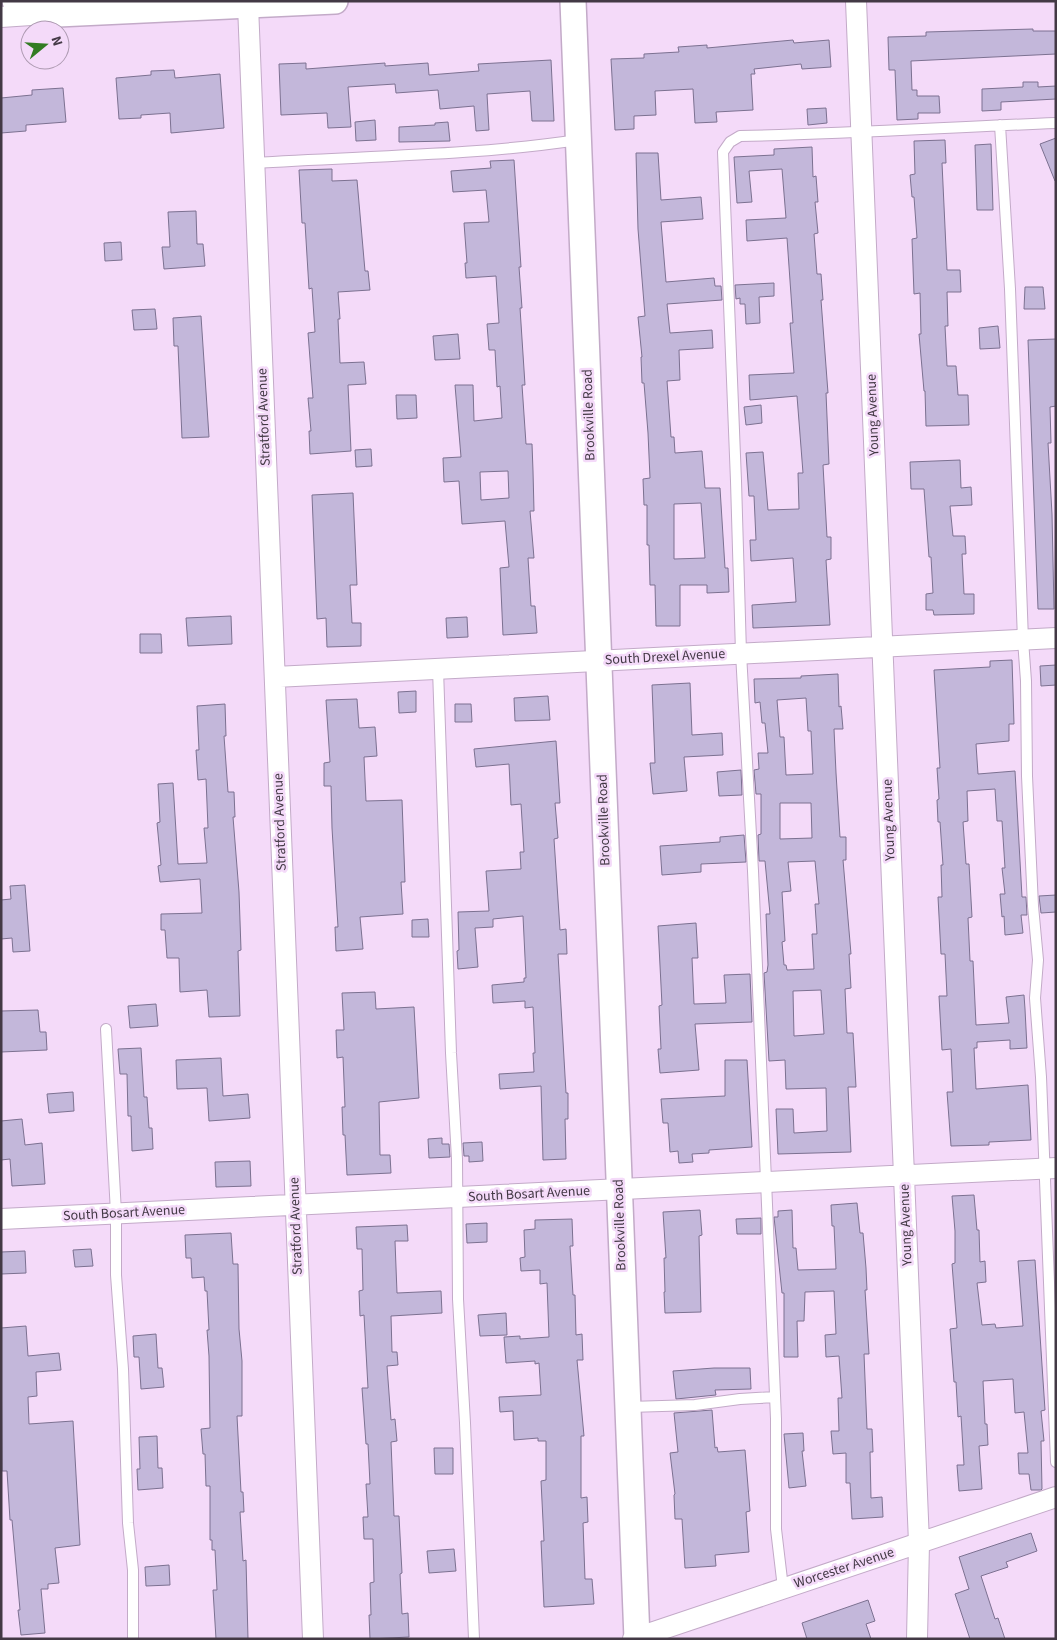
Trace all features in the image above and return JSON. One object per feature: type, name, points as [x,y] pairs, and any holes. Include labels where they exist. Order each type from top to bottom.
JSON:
[{"type":"street","points":[[15,1],[58,14]]},
{"type":"street","points":[[1,17],[335,1]]},
{"type":"street","name":"Brookville Road","points":[[573,1],[636,1638]]},
{"type":"street","name":"Young Avenue","points":[[856,1],[919,1543],[916,1639]]},
{"type":"street","name":"Stratford Avenue","points":[[248,4],[313,1639]]},
{"type":"street","name":"South Drexel Avenue","points":[[274,677],[1056,638]]},
{"type":"street","name":"South Bosart Avenue","points":[[1,1219],[1050,1168]]},
{"type":"street","name":"Worcester Avenue","points":[[636,1638],[1056,1497]]},
{"type":"lane","points":[[783,1588],[776,1529],[775,1397],[752,852],[741,653],[722,152],[730,142],[740,136],[862,133],[1056,123]]},
{"type":"lane","points":[[1000,125],[1010,289],[1026,681],[1027,776],[1038,960],[1035,998],[1050,1168],[1056,1462]]},
{"type":"lane","points":[[254,163],[357,156],[450,154],[528,148],[578,140]]},
{"type":"lane","points":[[438,668],[457,1160],[458,1299],[474,1639]]},
{"type":"lane","points":[[106,1029],[116,1213],[116,1274],[128,1523],[133,1570],[133,1639]]},
{"type":"lane","points":[[628,1407],[695,1405],[775,1397]]},
{"type":"building","points":[[1033,29],[1033,31],[1056,31],[1056,54],[911,61],[912,90],[917,90],[917,96],[939,96],[940,113],[918,113],[918,119],[897,120],[895,70],[889,70],[888,37],[926,36],[926,32]]},
{"type":"building","points":[[793,40],[794,43],[829,40],[831,67],[802,69],[801,64],[754,69],[755,74],[751,74],[753,110],[716,112],[717,122],[695,123],[693,89],[655,91],[656,115],[634,116],[634,129],[615,130],[611,59],[644,58],[644,54],[679,52],[678,47],[707,45],[707,48]]},
{"type":"building","points":[[551,60],[554,121],[532,121],[530,91],[487,94],[489,130],[476,131],[474,106],[440,109],[438,90],[396,93],[395,84],[348,87],[351,127],[328,128],[327,113],[281,115],[279,64],[306,63],[306,69],[385,63],[385,66],[428,63],[429,75],[479,71],[478,64]]},
{"type":"building","points":[[174,70],[175,78],[220,74],[224,128],[171,133],[170,113],[141,115],[141,118],[119,119],[116,78],[151,75],[151,71]]},
{"type":"building","points":[[1023,82],[1038,82],[1038,87],[1056,86],[1056,99],[1001,102],[1001,110],[982,111],[982,89],[1023,87]]},
{"type":"building","points":[[63,88],[66,122],[26,125],[26,131],[1,133],[1,98],[32,95],[32,90]]},
{"type":"building","points":[[826,108],[827,123],[808,125],[807,109]]},
{"type":"building","points":[[375,120],[376,140],[356,141],[355,122]]},
{"type":"building","points":[[448,122],[450,141],[399,142],[399,127],[435,125],[435,123]]},
{"type":"building","points":[[1056,138],[1056,181],[1055,181],[1040,144]]},
{"type":"building","points":[[945,140],[946,163],[942,163],[947,270],[960,270],[961,292],[947,292],[948,326],[945,326],[947,366],[956,366],[958,395],[968,395],[969,425],[926,426],[925,391],[919,334],[921,334],[920,293],[914,294],[912,239],[917,238],[914,197],[912,197],[910,175],[915,174],[914,141]]},
{"type":"building","points":[[991,144],[993,210],[977,210],[975,145]]},
{"type":"building","points":[[812,147],[813,177],[816,176],[818,202],[815,202],[818,233],[814,234],[817,274],[821,274],[823,300],[821,300],[828,393],[826,393],[829,464],[823,465],[827,537],[831,537],[831,559],[826,560],[830,625],[753,628],[752,605],[796,602],[793,558],[751,561],[750,540],[756,540],[754,496],[749,496],[746,453],[763,452],[768,510],[799,509],[798,473],[803,473],[797,396],[750,400],[749,375],[794,373],[790,323],[793,323],[787,238],[747,241],[746,220],[786,218],[782,169],[749,171],[752,202],[737,203],[734,157],[774,155],[774,149]]},
{"type":"building","points":[[636,153],[658,153],[661,200],[701,197],[703,219],[661,222],[666,282],[714,278],[715,286],[721,286],[722,300],[667,304],[670,333],[712,330],[713,348],[679,350],[680,380],[667,381],[671,437],[674,437],[675,453],[702,451],[705,488],[720,488],[725,568],[728,568],[729,592],[707,593],[707,585],[680,585],[680,626],[656,626],[655,585],[650,585],[647,505],[644,505],[643,479],[650,478],[648,433],[644,383],[642,383],[642,357],[638,317],[645,316],[638,229]],"holes":[[[701,503],[705,558],[674,559],[674,504]]]},
{"type":"building","points":[[514,160],[521,267],[519,267],[522,308],[520,308],[525,385],[522,385],[526,444],[532,444],[533,471],[534,511],[530,511],[534,558],[528,558],[531,606],[535,606],[537,633],[503,635],[500,568],[509,567],[505,521],[462,524],[459,481],[444,482],[443,458],[461,457],[455,385],[473,385],[474,421],[502,418],[500,386],[497,387],[495,350],[489,350],[487,324],[499,323],[496,276],[466,278],[465,263],[467,263],[464,223],[489,222],[486,190],[453,192],[451,171],[491,168],[490,161]],"holes":[[[508,471],[509,498],[481,500],[480,472]]]},
{"type":"building","points":[[332,169],[332,181],[357,180],[365,271],[368,271],[370,290],[338,292],[340,319],[338,319],[340,363],[364,362],[366,384],[348,385],[351,451],[310,454],[309,431],[311,431],[308,398],[313,398],[308,333],[315,332],[312,288],[309,289],[305,223],[302,223],[299,170]]},
{"type":"building","points":[[196,211],[197,244],[203,244],[205,266],[164,269],[162,247],[170,247],[168,212]]},
{"type":"building","points":[[121,242],[122,260],[105,261],[104,243]]},
{"type":"building","points":[[774,283],[774,296],[759,297],[760,323],[746,324],[745,304],[740,304],[740,298],[736,299],[735,285]]},
{"type":"building","points":[[1025,287],[1043,287],[1045,309],[1024,309]]},
{"type":"building","points":[[155,309],[157,329],[134,330],[132,310]]},
{"type":"building","points":[[201,316],[209,437],[182,438],[178,346],[174,346],[173,318]]},
{"type":"building","points":[[998,326],[1000,348],[980,349],[979,328]]},
{"type":"building","points":[[458,334],[460,359],[435,360],[433,336]]},
{"type":"building","points":[[1056,339],[1056,406],[1050,407],[1051,443],[1048,443],[1054,609],[1038,609],[1028,340]]},
{"type":"building","points":[[396,395],[416,395],[417,418],[397,419]]},
{"type":"building","points":[[761,405],[762,423],[746,425],[744,407]]},
{"type":"building","points":[[371,449],[372,466],[356,467],[355,450]]},
{"type":"building","points":[[960,460],[961,488],[971,487],[972,505],[950,506],[953,536],[965,536],[966,554],[962,554],[964,594],[974,594],[974,614],[934,615],[933,610],[926,610],[926,594],[933,593],[924,489],[911,489],[910,462]]},
{"type":"building","points":[[353,493],[357,585],[350,585],[352,623],[361,623],[361,646],[327,647],[326,618],[317,619],[312,495]]},
{"type":"building","points":[[231,616],[232,644],[188,646],[186,618]]},
{"type":"building","points":[[467,617],[468,637],[447,638],[446,618]]},
{"type":"building","points":[[140,634],[161,634],[162,653],[140,653]]},
{"type":"building","points":[[1012,660],[1014,724],[1009,724],[1009,741],[976,744],[978,774],[1015,771],[1022,897],[1026,897],[1027,915],[1021,915],[1023,933],[1005,935],[1000,894],[1005,894],[1002,868],[1005,868],[1002,821],[997,821],[995,789],[967,791],[968,821],[963,822],[966,864],[969,864],[972,917],[968,918],[970,961],[973,961],[976,1025],[1009,1023],[1006,997],[1024,995],[1027,1048],[1010,1049],[1010,1040],[977,1042],[977,1048],[974,1048],[976,1089],[1028,1085],[1031,1140],[989,1142],[989,1145],[951,1146],[947,1092],[953,1092],[951,1049],[942,1050],[939,996],[947,996],[945,954],[941,954],[938,897],[942,897],[941,865],[943,865],[940,822],[938,822],[937,768],[940,768],[934,670],[990,667],[990,661]]},
{"type":"building","points":[[1056,665],[1056,685],[1041,686],[1040,666]]},
{"type":"building","points":[[838,674],[839,707],[841,706],[843,729],[834,729],[836,773],[840,837],[846,837],[846,860],[843,860],[851,954],[849,954],[851,988],[845,989],[847,1033],[853,1033],[856,1087],[848,1087],[851,1152],[778,1154],[776,1109],[793,1109],[794,1133],[827,1131],[826,1088],[786,1089],[785,1060],[769,1061],[764,973],[767,972],[768,965],[766,914],[770,914],[765,861],[759,861],[758,835],[761,834],[761,794],[756,794],[754,770],[759,769],[758,753],[768,753],[765,723],[762,723],[760,702],[755,703],[754,679],[801,678],[801,676]],"holes":[[[806,698],[808,731],[811,731],[813,774],[786,775],[784,737],[780,737],[777,700]],[[780,803],[811,803],[812,838],[780,839]],[[815,861],[819,904],[815,904],[817,934],[812,934],[814,969],[787,970],[786,965],[784,965],[782,942],[785,941],[782,892],[791,891],[788,862]],[[821,990],[824,1034],[794,1036],[793,991]]]},
{"type":"building","points":[[690,683],[692,735],[722,733],[723,755],[684,757],[687,791],[653,794],[650,763],[655,763],[652,685]]},
{"type":"building","points":[[416,691],[416,712],[399,713],[398,692]]},
{"type":"building","points":[[548,696],[550,720],[515,721],[514,698]]},
{"type":"building","points":[[357,699],[359,728],[375,727],[377,756],[364,757],[366,801],[402,800],[405,882],[401,882],[403,914],[360,917],[363,949],[336,951],[335,927],[338,927],[331,786],[324,786],[324,763],[330,762],[326,700]]},
{"type":"building","points":[[225,704],[226,736],[224,736],[228,792],[234,792],[235,817],[233,817],[239,892],[241,950],[238,951],[240,1016],[209,1017],[207,990],[180,992],[179,958],[167,958],[165,930],[161,930],[161,914],[202,913],[200,879],[160,882],[158,866],[161,865],[157,823],[160,822],[158,784],[173,783],[178,864],[207,863],[204,828],[208,828],[206,779],[198,780],[196,750],[199,750],[197,706]]},
{"type":"building","points":[[455,704],[471,704],[472,722],[455,722]]},
{"type":"building","points":[[556,741],[560,803],[555,803],[558,838],[554,839],[560,930],[566,929],[567,954],[558,954],[566,1093],[568,1093],[568,1119],[565,1119],[566,1159],[543,1160],[541,1086],[500,1089],[499,1074],[534,1072],[533,1007],[525,1008],[525,1001],[493,1003],[492,985],[524,982],[524,978],[526,978],[523,916],[493,919],[493,927],[475,928],[478,967],[458,969],[458,912],[489,911],[486,871],[521,869],[520,852],[524,852],[521,804],[511,805],[509,764],[476,767],[474,749]]},
{"type":"building","points":[[741,770],[742,795],[719,796],[717,772]]},
{"type":"building","points":[[744,835],[746,862],[701,864],[701,872],[662,875],[660,846],[720,842],[720,837]]},
{"type":"building","points":[[25,885],[30,951],[13,952],[12,938],[1,939],[1,900],[11,899],[10,886]]},
{"type":"building","points":[[1056,895],[1056,912],[1041,913],[1039,896]]},
{"type":"building","points":[[428,919],[429,937],[412,937],[412,920]]},
{"type":"building","points":[[696,923],[698,958],[692,958],[694,1004],[726,1003],[724,975],[750,974],[752,1022],[695,1024],[699,1070],[660,1073],[658,1049],[661,1049],[659,1006],[662,1005],[658,926]]},
{"type":"building","points":[[375,992],[376,1009],[414,1007],[419,1098],[379,1102],[380,1155],[390,1155],[391,1173],[347,1175],[342,1107],[345,1107],[343,1057],[337,1058],[336,1030],[344,1030],[342,993]]},
{"type":"building","points":[[156,1004],[158,1026],[130,1028],[128,1006]]},
{"type":"building","points":[[38,1010],[40,1032],[46,1032],[47,1050],[1,1052],[1,1011]]},
{"type":"building","points":[[141,1048],[144,1097],[147,1097],[149,1128],[152,1128],[153,1149],[132,1151],[131,1116],[128,1116],[127,1074],[120,1074],[118,1049]]},
{"type":"building","points":[[221,1058],[223,1096],[248,1094],[250,1118],[209,1121],[207,1088],[177,1089],[176,1060]]},
{"type":"building","points":[[725,1060],[747,1060],[752,1147],[709,1150],[709,1153],[692,1154],[693,1162],[679,1163],[678,1151],[670,1152],[668,1123],[663,1123],[661,1099],[725,1096]]},
{"type":"building","points":[[73,1092],[74,1111],[49,1113],[47,1094]]},
{"type":"building","points":[[22,1119],[25,1145],[42,1143],[45,1184],[12,1186],[10,1159],[1,1160],[1,1121]]},
{"type":"building","points":[[442,1138],[442,1144],[449,1144],[450,1157],[429,1158],[428,1139]]},
{"type":"building","points":[[482,1142],[483,1161],[469,1162],[469,1156],[464,1156],[463,1143]]},
{"type":"building","points":[[250,1161],[251,1186],[216,1187],[215,1162]]},
{"type":"building","points":[[974,1195],[977,1230],[979,1230],[980,1262],[985,1261],[986,1282],[977,1283],[982,1325],[995,1324],[996,1328],[1023,1326],[1018,1261],[1035,1260],[1045,1410],[1041,1411],[1044,1441],[1041,1441],[1041,1490],[1031,1490],[1029,1474],[1019,1474],[1018,1453],[1028,1453],[1024,1412],[1015,1413],[1013,1379],[983,1381],[988,1445],[979,1446],[982,1489],[959,1491],[957,1465],[964,1465],[961,1416],[958,1417],[950,1329],[957,1328],[952,1264],[955,1263],[955,1231],[952,1196]]},
{"type":"building","points":[[857,1203],[860,1233],[863,1233],[866,1268],[867,1290],[865,1290],[869,1354],[864,1354],[867,1429],[872,1429],[873,1452],[870,1452],[871,1498],[882,1497],[883,1517],[852,1519],[850,1483],[846,1483],[846,1453],[833,1454],[831,1431],[839,1431],[838,1398],[842,1398],[839,1356],[826,1357],[825,1335],[836,1334],[834,1291],[805,1292],[804,1321],[797,1321],[798,1357],[784,1357],[784,1293],[782,1293],[774,1217],[778,1217],[778,1211],[792,1210],[793,1248],[796,1248],[798,1270],[836,1269],[831,1205]]},
{"type":"building","points":[[700,1210],[702,1235],[699,1236],[701,1312],[665,1313],[664,1258],[666,1258],[663,1212]]},
{"type":"building","points":[[761,1218],[761,1234],[737,1234],[736,1219]]},
{"type":"building","points":[[572,1219],[573,1246],[570,1246],[573,1295],[575,1295],[576,1335],[582,1334],[583,1360],[577,1360],[584,1436],[581,1436],[581,1498],[587,1497],[588,1522],[583,1523],[585,1579],[592,1579],[594,1604],[544,1607],[541,1541],[544,1541],[541,1481],[546,1480],[546,1441],[538,1441],[538,1438],[514,1440],[513,1411],[500,1412],[499,1397],[541,1395],[539,1363],[535,1364],[535,1361],[506,1363],[504,1337],[520,1336],[520,1339],[549,1337],[547,1283],[540,1284],[540,1270],[521,1271],[520,1258],[525,1257],[524,1230],[535,1229],[535,1220]]},
{"type":"building","points":[[487,1223],[487,1242],[467,1243],[466,1224]]},
{"type":"building","points":[[407,1225],[408,1241],[395,1241],[397,1293],[441,1291],[442,1313],[391,1316],[392,1352],[397,1352],[398,1365],[387,1366],[391,1420],[395,1419],[397,1441],[391,1442],[394,1516],[399,1516],[402,1614],[408,1613],[409,1637],[370,1639],[370,1583],[374,1582],[373,1539],[364,1539],[363,1517],[368,1517],[366,1484],[370,1484],[362,1388],[368,1388],[364,1315],[360,1316],[359,1291],[363,1290],[362,1249],[357,1249],[356,1227]]},
{"type":"building","points":[[231,1233],[233,1264],[238,1264],[242,1416],[237,1416],[241,1492],[243,1492],[244,1512],[240,1512],[243,1561],[246,1560],[248,1639],[216,1639],[213,1590],[217,1590],[215,1550],[212,1550],[212,1540],[210,1540],[210,1486],[206,1486],[205,1454],[203,1454],[201,1429],[210,1428],[207,1291],[205,1291],[204,1277],[192,1278],[191,1258],[186,1258],[185,1235]]},
{"type":"building","points":[[91,1249],[93,1266],[75,1267],[73,1250]]},
{"type":"building","points":[[25,1251],[26,1273],[1,1274],[1,1252]]},
{"type":"building","points":[[506,1313],[507,1335],[480,1336],[478,1315]]},
{"type":"building","points":[[26,1326],[28,1356],[59,1353],[61,1370],[36,1372],[37,1396],[28,1397],[29,1424],[73,1421],[80,1545],[55,1548],[59,1583],[48,1584],[48,1589],[41,1589],[45,1633],[21,1635],[7,1471],[2,1471],[1,1328]]},
{"type":"building","points":[[156,1334],[158,1368],[162,1368],[164,1387],[141,1389],[139,1357],[134,1357],[133,1336]]},
{"type":"building","points":[[750,1368],[751,1389],[715,1390],[716,1395],[676,1399],[673,1371]]},
{"type":"building","points":[[712,1410],[715,1448],[717,1447],[718,1452],[745,1450],[750,1511],[746,1512],[749,1552],[715,1555],[716,1566],[685,1568],[682,1519],[675,1519],[675,1494],[670,1453],[678,1452],[674,1413]]},
{"type":"building","points":[[803,1433],[804,1451],[802,1451],[806,1486],[789,1488],[784,1434]]},
{"type":"building","points":[[157,1436],[158,1468],[162,1468],[163,1488],[138,1490],[137,1469],[140,1469],[139,1437]]},
{"type":"building","points":[[434,1448],[453,1448],[453,1474],[435,1474]]},
{"type":"building","points":[[1031,1533],[1037,1551],[1006,1562],[1008,1567],[981,1576],[995,1619],[998,1618],[1005,1639],[970,1639],[955,1594],[969,1589],[959,1557]]},
{"type":"building","points":[[454,1549],[456,1571],[429,1573],[427,1551]]},
{"type":"building","points":[[169,1565],[170,1585],[146,1586],[145,1567]]},
{"type":"building","points":[[868,1600],[875,1621],[866,1624],[871,1639],[807,1639],[802,1623]]}]
